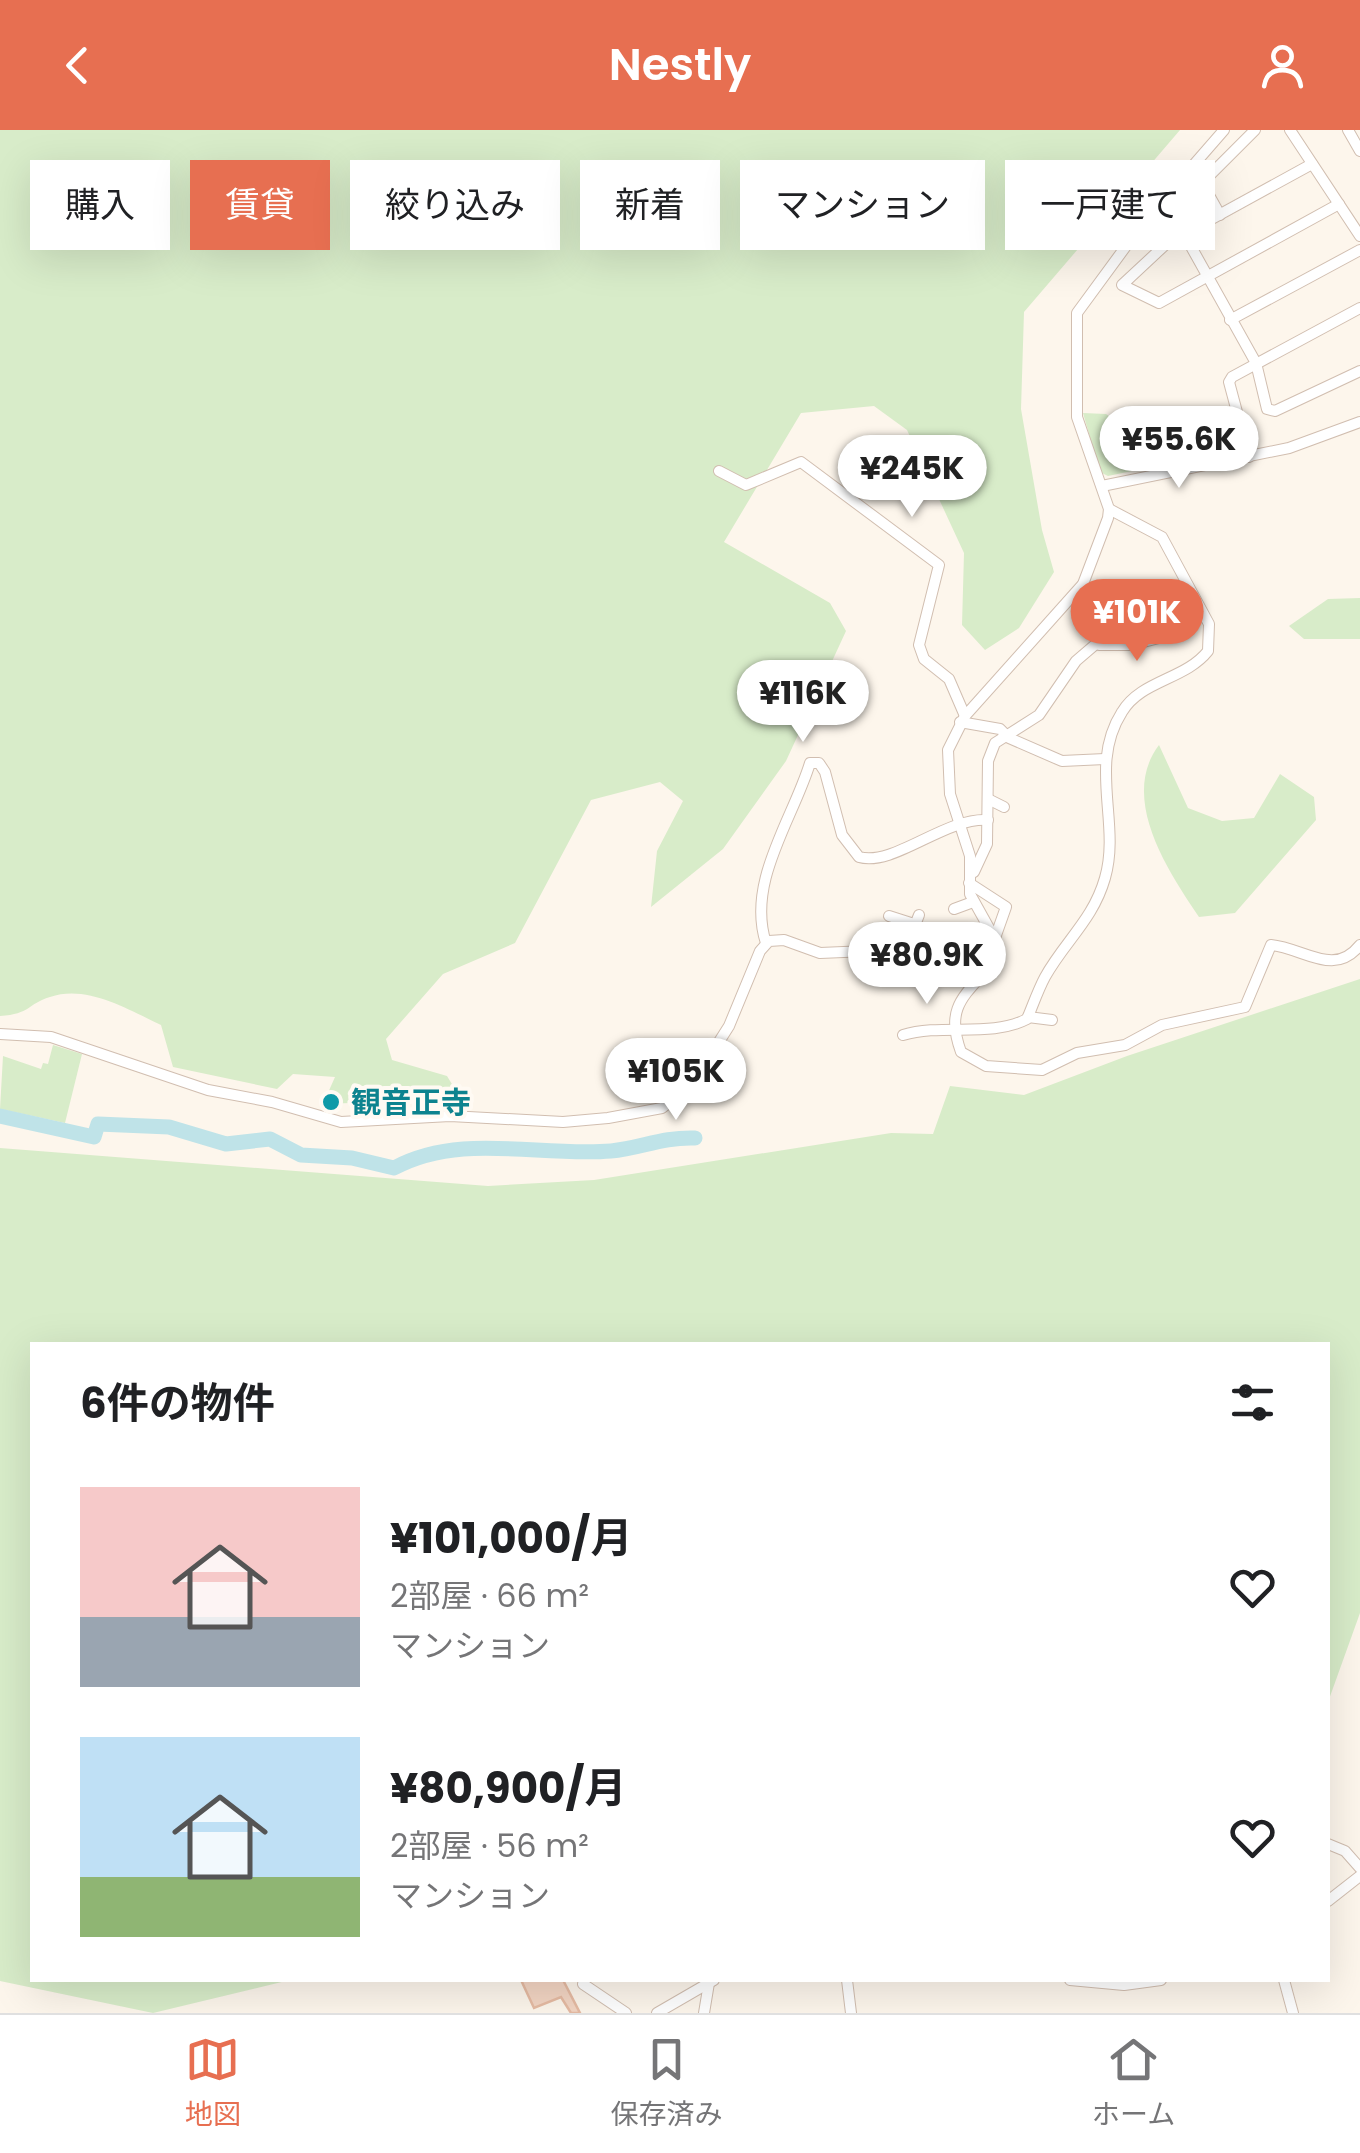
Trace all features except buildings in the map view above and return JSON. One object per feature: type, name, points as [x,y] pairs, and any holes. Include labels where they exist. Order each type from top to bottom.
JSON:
[{"type":"street","points":[[1224,130],[1142,223],[1086,294],[1077,314],[1076,416],[1094,474],[1110,509],[1084,584],[962,719],[950,740],[950,794],[970,856],[972,902],[995,943],[997,958],[954,1013],[954,1030],[963,1056],[976,1063],[1042,1070],[1077,1052],[1125,1045],[1162,1025],[1245,1007],[1271,945],[1332,961],[1352,956],[1360,944]]},
{"type":"street","points":[[1220,215],[1205,188],[1208,178],[1256,130]]},
{"type":"street","points":[[1290,130],[1360,236]]},
{"type":"street","points":[[1348,130],[1360,151]]},
{"type":"street","points":[[1215,218],[1312,164]]},
{"type":"street","points":[[1157,250],[1122,285],[1159,302],[1339,204]]},
{"type":"street","points":[[1192,250],[1256,363],[1268,408],[1275,411],[1360,371]]},
{"type":"street","points":[[1230,320],[1360,250]]},
{"type":"street","points":[[1249,457],[1229,382],[1256,363],[1360,308]]},
{"type":"street","points":[[1102,486],[1249,457],[1319,439],[1360,422]]},
{"type":"street","points":[[719,471],[751,484],[801,462],[939,565],[918,644],[924,660],[949,679],[962,719]]},
{"type":"street","points":[[903,1035],[932,1026],[954,1030],[1022,1022],[1028,1017],[1046,976],[1081,932],[1104,881],[1110,855],[1105,759],[1124,707],[1134,697],[1201,661],[1211,636],[1162,538],[1110,509]]},
{"type":"street","points":[[1084,584],[1105,628],[1099,645]]},
{"type":"street","points":[[969,880],[987,844],[988,761],[995,744],[1039,715],[1076,660],[1099,645],[1132,645],[1178,632]]},
{"type":"street","points":[[962,719],[1000,729],[1062,761],[1105,759]]},
{"type":"street","points":[[0,1034],[51,1037],[195,1086],[341,1122],[450,1116],[563,1122],[662,1108],[691,1086],[729,1026],[766,943],[766,874],[796,809],[810,764],[819,763],[825,772],[842,835],[859,857],[883,859],[918,839],[967,819],[988,820]]},
{"type":"street","points":[[990,800],[1004,807]]},
{"type":"street","points":[[766,943],[784,940],[820,953],[904,953],[961,976],[972,974],[988,961],[1006,906],[969,880]]},
{"type":"street","points":[[954,909],[972,902]]},
{"type":"street","points":[[889,916],[917,919],[904,953]]},
{"type":"street","points":[[933,967],[936,950]]},
{"type":"street","points":[[1028,1017],[1052,1020]]},
{"type":"street","points":[[1330,1845],[1345,1851],[1360,1872],[1330,1899]]},
{"type":"street","points":[[656,2013],[712,1982]]},
{"type":"street","points":[[704,2013],[712,1982]]},
{"type":"street","points":[[848,1982],[851,2013]]},
{"type":"street","points":[[1088,1982],[1124,1986],[1148,1982]]},
{"type":"street","points":[[1285,1982],[1293,2013]]},
{"type":"street","points":[[584,1984],[626,2013]]},
{"type":"green space","points":[[0,130],[1180,130],[1154,160],[1005,160],[1005,250],[1077,250],[1024,312],[1021,409],[1042,530],[1054,572],[1019,628],[985,650],[962,625],[964,553],[907,430],[874,406],[801,413],[724,542],[830,603],[846,631],[786,761],[723,849],[651,907],[657,851],[683,801],[660,782],[591,800],[515,943],[443,974],[386,1039],[392,1060],[447,1076],[461,1099],[323,1104],[335,1077],[293,1074],[277,1089],[173,1067],[161,1025],[93,996],[64,994],[18,1013],[0,1016]]},
{"type":"green space","points":[[1083,413],[1106,414],[1175,462],[1108,476],[1100,472]]},
{"type":"green space","points":[[1360,598],[1360,639],[1304,639],[1289,626],[1328,599]]},
{"type":"green space","points":[[1159,745],[1188,808],[1222,821],[1254,818],[1280,774],[1314,797],[1316,820],[1235,913],[1199,917],[1152,834],[1144,788],[1148,766]]},
{"type":"green space","points":[[1360,979],[1360,1613],[1330,1696],[1330,1342],[30,1342],[30,1982],[282,1982],[153,2013],[0,1981],[0,1148],[488,1186],[594,1180],[891,1133],[933,1134],[950,1086],[1024,1095],[1127,1056]]},
{"type":"green space","points":[[53,1045],[82,1054],[65,1123],[0,1109],[3,1056],[41,1069],[43,1063],[48,1064]]},
{"type":"waterway","points":[[0,1116],[94,1137],[98,1124],[169,1127],[226,1144],[270,1139],[301,1155],[352,1158],[394,1168],[420,1157],[473,1148],[611,1151],[695,1138]]},
{"type":"place","name":"観音正寺","points":[[331,1102]]}]
